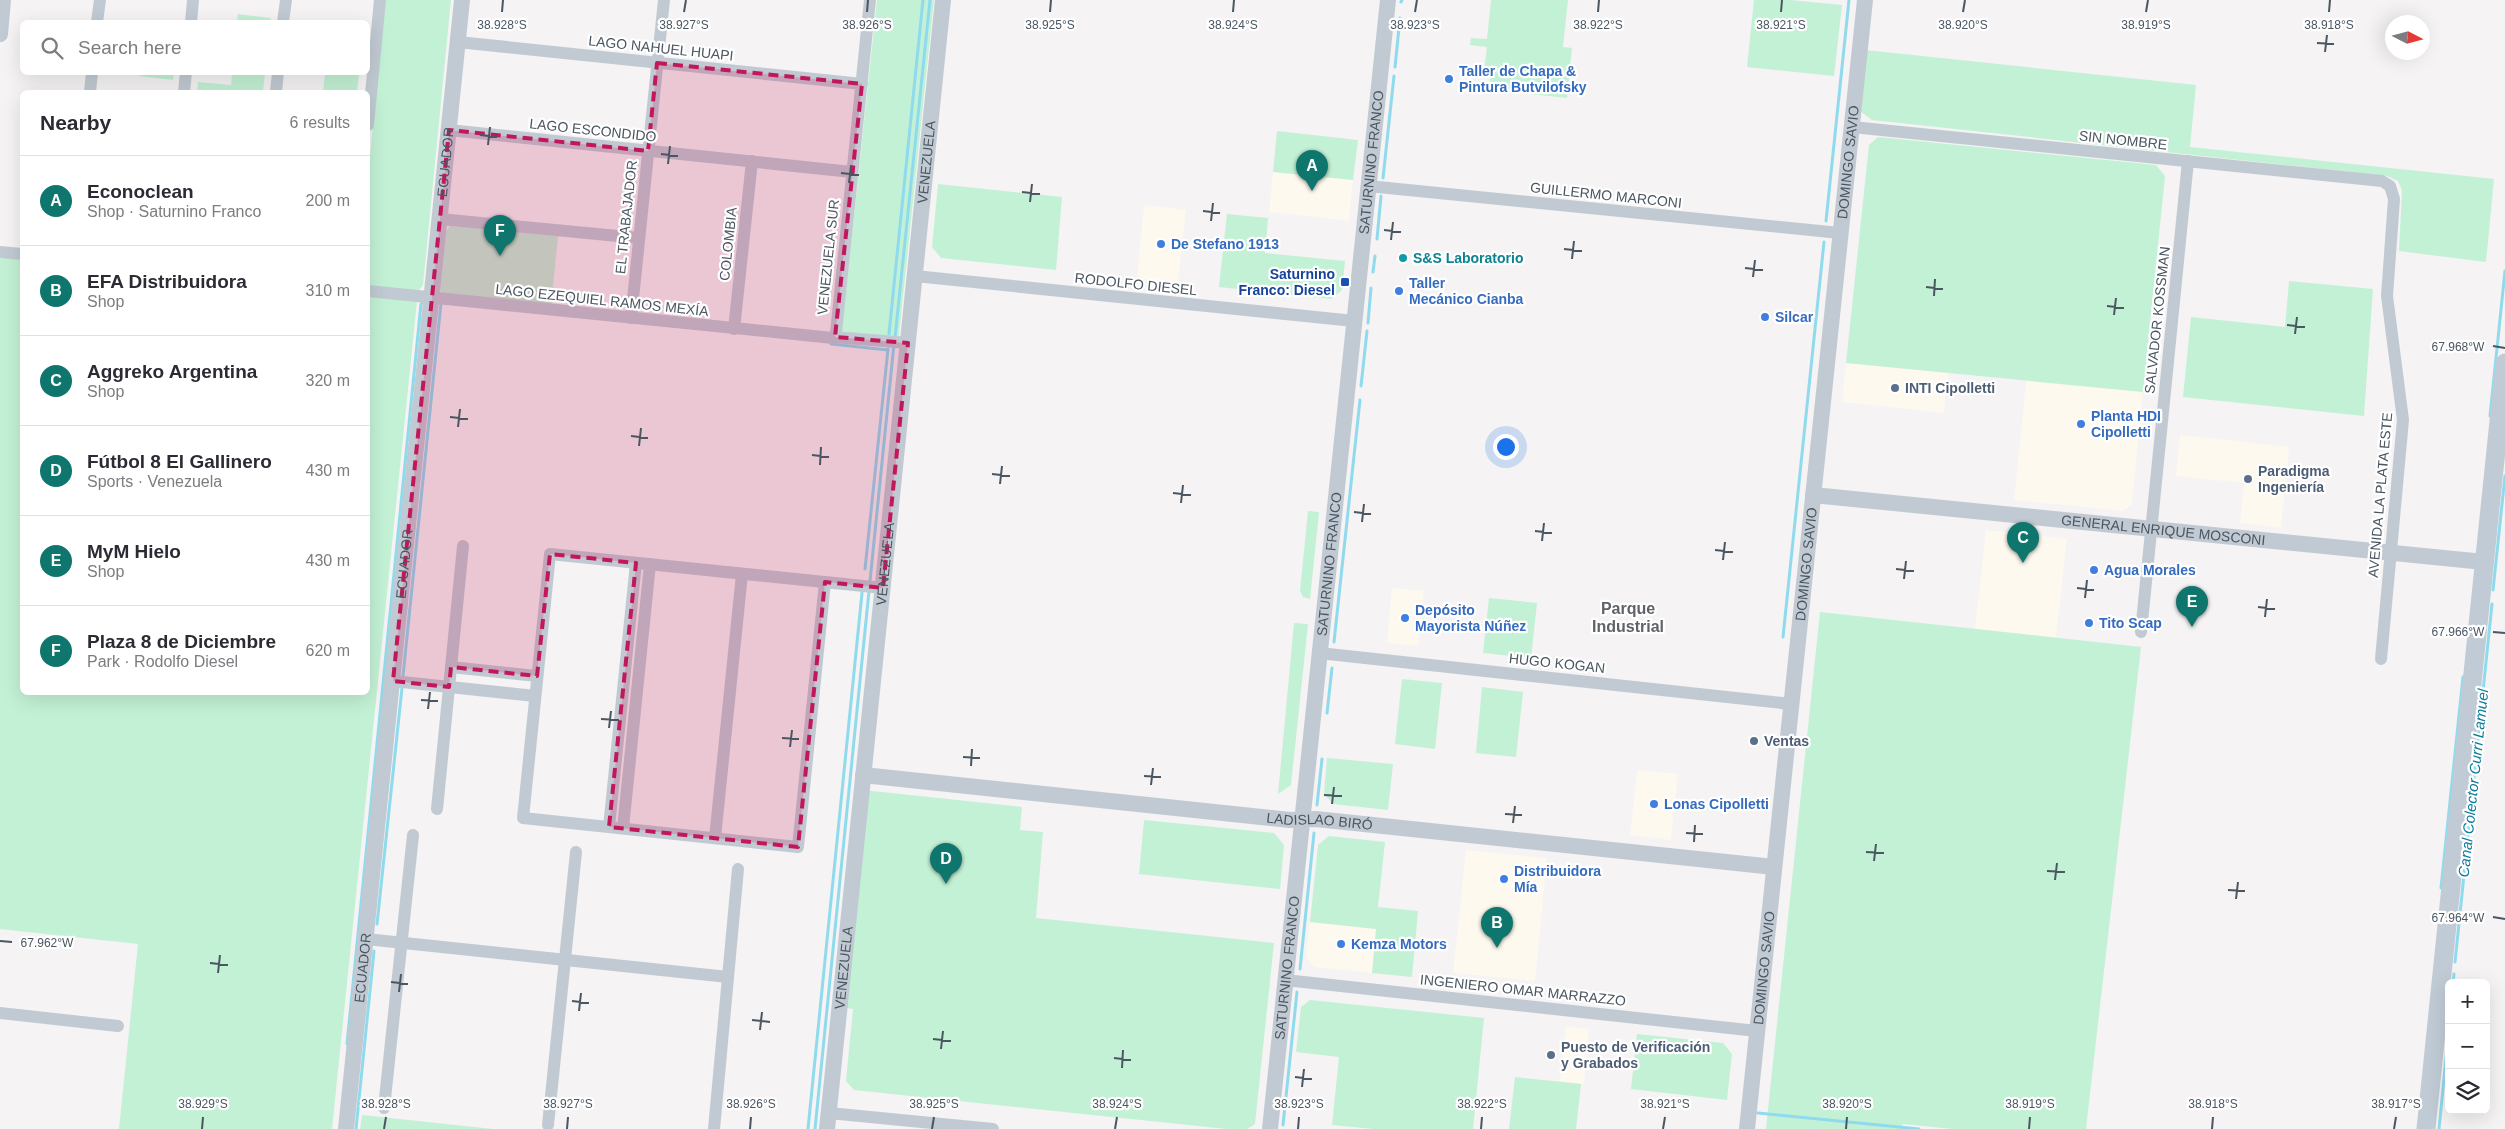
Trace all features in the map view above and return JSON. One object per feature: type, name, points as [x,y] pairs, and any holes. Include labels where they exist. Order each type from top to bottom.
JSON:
[{"type":"main road","points":[[2426,1129],[2505,363]]},
{"type":"street","points":[[0,34],[4,0]]},
{"type":"street","points":[[97,20],[100,0]]},
{"type":"street","points":[[191,20],[193,0]]},
{"type":"street","points":[[283,20],[286,0]]},
{"type":"street","points":[[370,104],[380,0]]},
{"type":"street","name":"ECUADOR","points":[[346,1129],[462,0]]},
{"type":"street","name":"EL TRABAJADOR","points":[[631,318],[664,0]]},
{"type":"street","name":"VENEZUELA SUR","points":[[834,337],[870,0]]},
{"type":"street","name":"VENEZUELA","points":[[828,1121],[943,0]]},
{"type":"street","name":"SATURNINO FRANCO","points":[[1270,1129],[1388,0]]},
{"type":"street","name":"DOMINGO SAVIO","points":[[1747,1129],[1865,0]]},
{"type":"street","name":"LAGO NAHUEL HUAPI","points":[[458,42],[862,84]]},
{"type":"street","points":[[90,90],[92,75]]},
{"type":"street","points":[[184,90],[186,75]]},
{"type":"street","points":[[276,90],[278,75]]},
{"type":"street","name":"SIN NOMBRE","points":[[1852,127],[2382,181],[2390,186]]},
{"type":"street","name":"LAGO ESCONDIDO","points":[[449,130],[852,172]]},
{"type":"street","name":"COLOMBIA","points":[[734,330],[752,161]]},
{"type":"street","name":"SALVADOR KOSSMAN","points":[[2141,632],[2188,161]]},
{"type":"street","name":"GUILLERMO MARCONI","points":[[1368,186],[1840,233]]},
{"type":"street","name":"AVENIDA LA PLATA ESTE","points":[[2382,659],[2403,420],[2387,296],[2394,199],[2390,186]]},
{"type":"street","points":[[440,218],[639,238]]},
{"type":"street","points":[[0,252],[20,254]]},
{"type":"street","name":"RODOLFO DIESEL","points":[[915,276],[1354,321]]},
{"type":"street","name":"LAGO EZEQUIEL RAMOS MEXÍA","points":[[370,290],[734,330],[908,344]]},
{"type":"street","name":"GENERAL ENRIQUE MOSCONI","points":[[1813,495],[2484,562]]},
{"type":"street","points":[[437,808],[463,546]]},
{"type":"street","points":[[825,582],[798,847],[523,818],[550,554],[742,574],[825,582],[883,588]]},
{"type":"street","points":[[609,827],[636,563]]},
{"type":"street","points":[[623,828],[650,564]]},
{"type":"street","points":[[715,838],[742,574]]},
{"type":"street","name":"HUGO KOGAN","points":[[1320,653],[1791,704]]},
{"type":"street","points":[[451,667],[537,676]]},
{"type":"street","points":[[393,681],[535,696]]},
{"type":"street","name":"LADISLAO BIRÓ","points":[[863,776],[1316,819],[1774,868]]},
{"type":"street","points":[[384,1108],[413,835]]},
{"type":"street","points":[[548,1125],[576,852]]},
{"type":"street","points":[[714,1129],[738,868]]},
{"type":"street","points":[[367,936],[565,960],[728,977]]},
{"type":"street","name":"INGENIERO OMAR MARRAZZO","points":[[1286,980],[1757,1030]]},
{"type":"street","points":[[0,1013],[118,1026]]},
{"type":"street","points":[[828,1121],[993,1129]]},
{"type":"highlighted area","points":[[657,63],[862,84],[835,337],[908,343],[883,588],[825,582],[798,847],[609,827],[636,563],[550,554],[537,676],[451,667],[449,687],[393,681],[449,130],[648,151]]},
{"type":"shaded area","points":[[1273,172],[1353,180],[1349,221],[1269,212]]},
{"type":"shaded area","name":"De Stefano 1913","points":[[1144,205],[1186,210],[1178,283],[1137,278]]},
{"type":"shaded area","name":"INTI Cipolletti","points":[[1846,363],[1948,373],[1944,413],[1842,402]]},
{"type":"shaded area","name":"Planta HDI Cipolletti","points":[[2026,381],[2143,392],[2132,504],[2123,511],[2014,500]]},
{"type":"shaded area","name":"Paradigma Ingeniería","points":[[2180,435],[2289,447],[2281,528],[2240,523],[2244,483],[2176,476]]},
{"type":"shaded area","points":[[1986,530],[2067,539],[2056,638],[1975,629]]},
{"type":"shaded area","name":"Depósito Mayorista Núñez","points":[[1392,588],[1424,591],[1418,646],[1387,643]]},
{"type":"shaded area","name":"Lonas Cipolletti","points":[[1637,770],[1678,774],[1671,840],[1630,835]]},
{"type":"shaded area","points":[[1466,850],[1547,858],[1535,981],[1453,973]]},
{"type":"shaded area","name":"Kemza Motors","points":[[1310,922],[1376,929],[1372,973],[1314,967],[1306,958]]},
{"type":"shaded area","points":[[1566,1026],[1589,1029],[1584,1084],[1560,1081]]},
{"type":"green space","points":[[385,0],[451,0],[423,285],[418,291],[370,286],[370,156]]},
{"type":"green space","points":[[877,0],[934,0],[898,345],[841,339]]},
{"type":"green space","points":[[1491,0],[1568,0],[1563,47],[1572,48],[1567,98],[1494,90],[1494,85],[1490,82],[1490,72],[1484,71],[1487,47],[1470,45],[1471,38],[1487,39]]},
{"type":"green space","points":[[1754,0],[1790,0],[1842,5],[1834,76],[1747,67]]},
{"type":"green space","points":[[238,14],[271,18],[271,20],[237,20]]},
{"type":"green space","points":[[1865,50],[2196,85],[2190,147],[2494,179],[2486,262],[2399,251],[2402,190],[2398,181],[2387,176],[1872,120],[1860,111]]},
{"type":"green space","points":[[139,75],[174,75],[173,80]]},
{"type":"green space","points":[[232,75],[265,75],[263,90],[197,90],[198,82],[231,85]]},
{"type":"green space","points":[[325,75],[359,75],[357,90],[323,90]]},
{"type":"green space","points":[[1277,131],[1358,140],[1353,180],[1273,172]]},
{"type":"green space","points":[[1878,137],[2156,165],[2165,176],[2143,392],[1846,363],[1869,145]]},
{"type":"green space","points":[[938,184],[1062,197],[1056,270],[941,258],[932,247]]},
{"type":"green space","points":[[1227,214],[1268,218],[1265,253],[1345,261],[1342,290],[1331,299],[1219,287]]},
{"type":"green space","points":[[450,226],[558,236],[551,307],[442,294],[440,290],[446,231]]},
{"type":"green space","points":[[0,257],[20,260],[20,695],[370,695],[370,296],[417,301],[332,1129],[119,1129],[138,944],[0,929]]},
{"type":"green space","points":[[2289,281],[2373,289],[2364,416],[2183,397],[2191,317],[2285,327]]},
{"type":"green space","points":[[1308,511],[1319,512],[1310,599],[1303,597],[1300,591]]},
{"type":"green space","points":[[1489,598],[1537,603],[1531,658],[1483,653]]},
{"type":"green space","points":[[1820,612],[2141,647],[2086,1129],[1953,1129],[1903,1124],[1902,1129],[1766,1129]]},
{"type":"green space","points":[[1294,623],[1308,624],[1291,785],[1278,794]]},
{"type":"green space","points":[[1402,679],[1442,683],[1435,749],[1395,744]]},
{"type":"green space","points":[[1482,687],[1523,692],[1516,757],[1476,753]]},
{"type":"green space","points":[[1327,758],[1393,764],[1388,810],[1333,804],[1324,794]]},
{"type":"green space","points":[[863,790],[1022,807],[1020,830],[1043,832],[1036,918],[1274,943],[1255,1124],[1247,1129],[1227,1129],[854,1090],[846,1081],[853,1009],[841,1007]]},
{"type":"green space","points":[[1144,820],[1274,833],[1284,845],[1280,889],[1139,874]]},
{"type":"green space","points":[[1329,836],[1385,842],[1378,907],[1418,911],[1412,977],[1372,973],[1376,929],[1310,922],[1318,845]]},
{"type":"green space","points":[[1310,1000],[1484,1018],[1473,1129],[1374,1129],[1332,1125],[1339,1057],[1296,1052],[1301,1007]]},
{"type":"green space","points":[[1637,1034],[1723,1043],[1732,1054],[1727,1100],[1631,1089]]},
{"type":"green space","points":[[1515,1077],[1581,1084],[1576,1129],[1509,1129]]},
{"type":"green space","points":[[362,1115],[493,1129],[360,1129]]},
{"type":"waterway","points":[[889,334],[923,0]]},
{"type":"waterway","points":[[895,338],[930,0]]},
{"type":"waterway","points":[[1826,221],[1849,0]]},
{"type":"waterway","points":[[1395,67],[1400,18]]},
{"type":"waterway","points":[[1383,178],[1394,76]]},
{"type":"waterway","points":[[1377,239],[1381,196]]},
{"type":"waterway","points":[[1783,637],[1824,242]]},
{"type":"waterway","points":[[1373,272],[1375,256]]},
{"type":"waterway","points":[[2490,416],[2505,271]]},
{"type":"waterway","points":[[1368,323],[1371,288]]},
{"type":"waterway","points":[[347,1044],[421,304],[424,301]]},
{"type":"waterway","points":[[403,676],[441,303]]},
{"type":"waterway","points":[[1361,386],[1367,331]]},
{"type":"waterway","points":[[831,344],[888,350]]},
{"type":"waterway","points":[[870,581],[894,344]]},
{"type":"waterway","points":[[865,569],[888,349]]},
{"type":"waterway","points":[[1334,642],[1360,400]]},
{"type":"waterway","points":[[2493,590],[2505,476]]},
{"type":"waterway","points":[[815,1129],[869,591]]},
{"type":"waterway","points":[[808,1129],[862,593]]},
{"type":"waterway","name":"Canal Colector Curri Lamuel","points":[[2455,962],[2492,604]]},
{"type":"waterway","points":[[1327,713],[1332,668]]},
{"type":"waterway","points":[[2441,888],[2463,677]]},
{"type":"waterway","points":[[377,924],[402,688]]},
{"type":"waterway","points":[[1317,805],[1322,759]]},
{"type":"waterway","points":[[1300,969],[1314,833]]},
{"type":"waterway","points":[[356,1129],[374,951]]},
{"type":"waterway","points":[[2453,979],[2454,974]]},
{"type":"waterway","points":[[1283,1125],[1297,992]]},
{"type":"waterway","points":[[2439,1129],[2445,1068]]},
{"type":"waterway","points":[[1758,1113],[1919,1129]]},
{"type":"place","name":"Taller de Chapa & Pintura Butvilofsky","points":[[1449,79]]},
{"type":"place","name":"Econoclean","points":[[1312,191]]},
{"type":"place","name":"De Stefano 1913","points":[[1161,244]]},
{"type":"place","name":"Plaza 8 de Diciembre","points":[[500,256]]},
{"type":"place","name":"S&S Laboratorio","points":[[1403,258]]},
{"type":"place","name":"Saturnino Franco: Diesel","points":[[1345,282]]},
{"type":"place","name":"Taller Mecánico Cianba","points":[[1399,291]]},
{"type":"place","name":"Silcar","points":[[1765,317]]},
{"type":"place","name":"INTI Cipolletti","points":[[1895,388]]},
{"type":"place","name":"Planta HDI Cipolletti","points":[[2081,424]]},
{"type":"place","name":"Paradigma Ingeniería","points":[[2248,479]]},
{"type":"place","name":"Aggreko Argentina","points":[[2023,563]]},
{"type":"place","name":"Agua Morales","points":[[2094,570]]},
{"type":"place","name":"Depósito Mayorista Núñez","points":[[1405,618]]},
{"type":"place","name":"Tito Scap","points":[[2089,623]]},
{"type":"place","name":"MyM Hielo","points":[[2192,627]]},
{"type":"place","name":"Ventas","points":[[1754,741]]},
{"type":"place","name":"Lonas Cipolletti","points":[[1654,804]]},
{"type":"place","name":"Distribuidora Mía","points":[[1504,879]]},
{"type":"place","name":"Fútbol 8 El Gallinero","points":[[946,884]]},
{"type":"place","name":"Kemza Motors","points":[[1341,944]]},
{"type":"place","name":"EFA Distribuidora","points":[[1497,948]]},
{"type":"place","name":"Puesto de Verificación y Grabados","points":[[1551,1055]]},
{"type":"district","name":"Parque Industrial","points":[[1628,617]]}]
